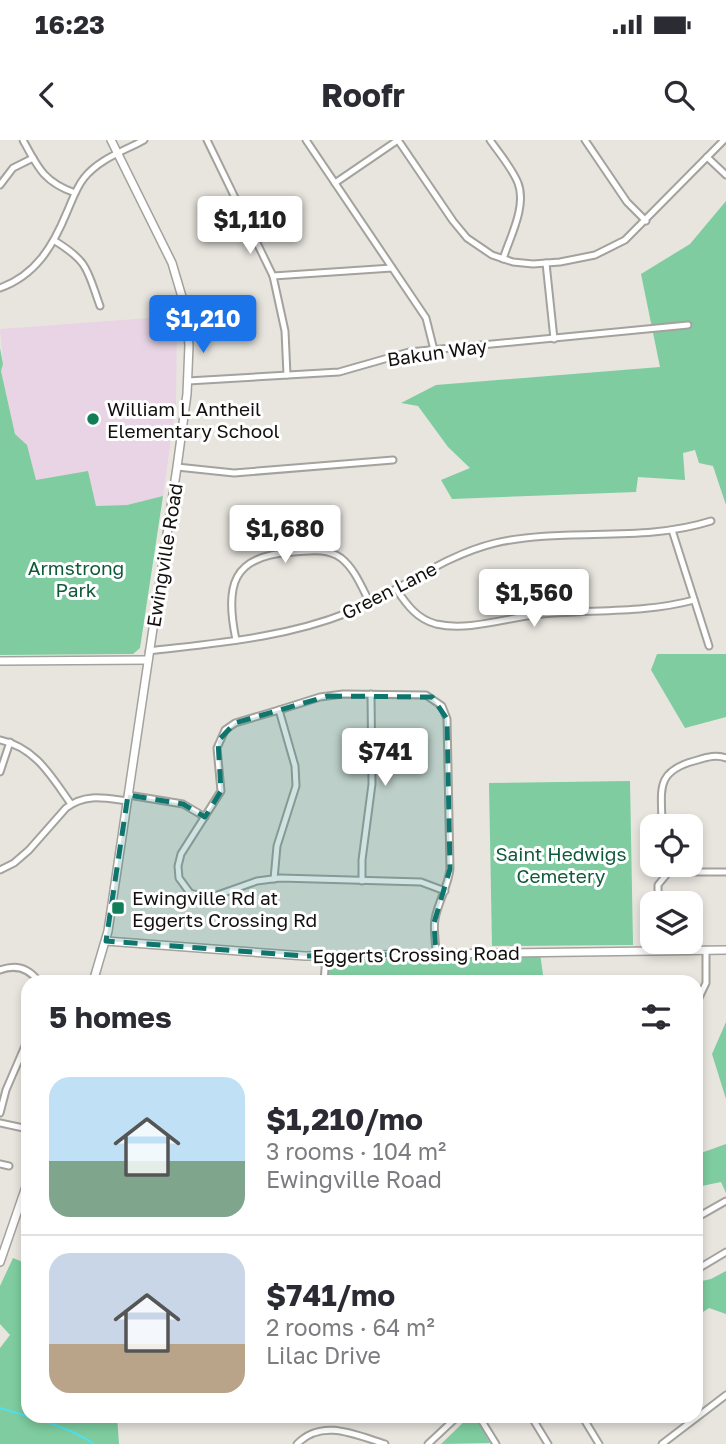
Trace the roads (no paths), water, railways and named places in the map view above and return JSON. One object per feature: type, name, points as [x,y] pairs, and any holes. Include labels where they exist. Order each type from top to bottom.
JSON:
[{"type":"main road","name":"Ewingville Road","points":[[95,975],[106,941],[188,382],[188,328],[178,279],[164,244],[111,140]]},
{"type":"main road","name":"Green Lane","points":[[0,661],[148,655]]},
{"type":"main road","name":"Eggerts Crossing Road","points":[[106,941],[326,956],[640,951]]},
{"type":"main road","name":"Eggerts Crossing Road","points":[[703,950],[726,950]]},
{"type":"main road","points":[[0,1262],[21,1201]]},
{"type":"street","points":[[23,140],[48,180],[75,193]]},
{"type":"street","points":[[0,288],[31,270],[47,253],[75,193],[91,171],[144,140]]},
{"type":"street","points":[[207,140],[273,276],[285,331],[286,375]]},
{"type":"street","points":[[306,140],[426,318],[434,350]]},
{"type":"street","points":[[335,183],[398,140],[459,230],[483,250],[503,259],[523,263],[546,263],[578,259],[605,251],[625,240],[646,222],[723,140]]},
{"type":"street","points":[[490,140],[516,179],[521,193],[520,206],[503,259]]},
{"type":"street","points":[[584,140],[627,202],[646,222]]},
{"type":"street","points":[[707,157],[726,175]]},
{"type":"street","points":[[0,185],[13,168],[33,158]]},
{"type":"street","points":[[54,241],[74,253],[84,263],[100,306]]},
{"type":"street","points":[[546,263],[554,338]]},
{"type":"street","points":[[273,276],[392,268]]},
{"type":"street","name":"Bakun Way","points":[[188,382],[339,372],[397,354],[688,325]]},
{"type":"street","points":[[177,467],[234,473],[393,460]]},
{"type":"street","name":"Green Lane","points":[[148,655],[307,626],[370,603],[450,559],[494,544],[526,538],[672,530],[711,521]]},
{"type":"street","points":[[672,530],[709,646]]},
{"type":"street","points":[[236,640],[229,606],[231,590],[244,568],[264,555],[316,551],[336,555],[353,570],[370,603]]},
{"type":"street","points":[[396,589],[408,606],[421,617],[444,625],[474,624],[554,613],[661,607],[694,600]]},
{"type":"street","points":[[362,881],[362,860],[372,784],[371,694]]},
{"type":"street","points":[[436,954],[434,923],[445,891],[450,869],[447,719],[437,701],[420,694],[320,697],[235,723],[221,736],[217,748],[221,791],[181,854],[178,872],[186,889],[202,898],[216,897],[247,884],[274,878],[421,882],[445,891]]},
{"type":"street","points":[[274,878],[277,846],[296,786],[295,766],[279,710]]},
{"type":"street","points":[[0,740],[29,752],[44,765],[71,804]]},
{"type":"street","points":[[0,772],[10,742]]},
{"type":"street","points":[[662,814],[662,789],[668,773],[678,766],[712,756],[726,758]]},
{"type":"street","points":[[0,870],[22,857],[71,804],[89,797],[183,804],[205,817]]},
{"type":"street","points":[[703,872],[726,872]]},
{"type":"street","points":[[703,994],[706,983],[706,950]]},
{"type":"street","points":[[325,975],[326,956]]},
{"type":"street","points":[[0,970],[20,967],[33,975]]},
{"type":"street","points":[[0,1113],[6,1090],[21,1055]]},
{"type":"street","points":[[0,1123],[21,1128]]},
{"type":"street","points":[[0,1164],[9,1166]]},
{"type":"street","points":[[703,1214],[726,1201]]},
{"type":"street","points":[[703,1266],[726,1252]]},
{"type":"street","points":[[703,1413],[726,1395]]},
{"type":"street","points":[[428,1444],[450,1423]]},
{"type":"street","points":[[484,1423],[496,1444]]},
{"type":"street","points":[[535,1423],[548,1444]]},
{"type":"street","points":[[586,1423],[599,1444]]},
{"type":"street","points":[[664,1443],[690,1423]]},
{"type":"street","points":[[297,1444],[310,1434],[329,1429],[385,1444]]},
{"type":"waterway","points":[[0,1408],[21,1415]]},
{"type":"waterway","points":[[47,1423],[94,1444]]},
{"type":"place","name":"William L Antheil Elementary School","points":[[93,419]]},
{"type":"place","name":"Ewingville Rd at Eggerts Crossing Rd","points":[[118,908]]},
{"type":"park label","name":"Armstrong Park","points":[[76,578]]},
{"type":"park label","name":"Saint Hedwigs Cemetery","points":[[561,864]]}]
